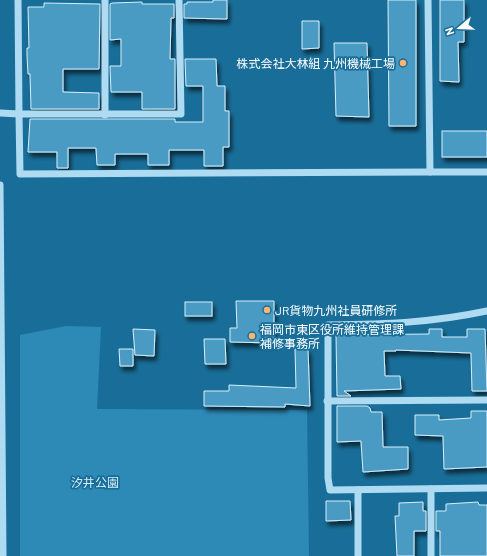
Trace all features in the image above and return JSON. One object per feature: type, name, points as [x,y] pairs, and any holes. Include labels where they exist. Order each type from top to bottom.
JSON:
[{"type":"street","points":[[18,0],[20,174],[487,172]]},
{"type":"street","points":[[105,0],[105,115]]},
{"type":"street","points":[[0,113],[105,115],[180,114],[179,0]]},
{"type":"street","points":[[428,0],[430,172]]},
{"type":"street","points":[[0,185],[3,556]]},
{"type":"street","points":[[487,310],[452,319],[403,324],[328,325],[327,401],[328,478],[330,490],[487,488]]},
{"type":"street","points":[[327,401],[487,400]]},
{"type":"street","points":[[431,489],[431,556]]},
{"type":"street","points":[[358,490],[358,556]]},
{"type":"green space","name":"汐井公園","points":[[66,326],[101,327],[97,409],[307,410],[309,556],[20,556],[20,335]]},
{"type":"building","points":[[213,0],[227,0],[227,19],[184,18],[184,4],[187,4],[187,2],[213,2]]},
{"type":"building","name":"株式会社大林組 九州機械工場","points":[[388,0],[416,0],[416,126],[389,126]]},
{"type":"building","points":[[440,0],[464,0],[464,42],[458,42],[459,82],[440,81]]},
{"type":"building","points":[[142,2],[142,4],[174,4],[174,18],[171,18],[170,59],[175,59],[175,109],[142,109],[142,92],[111,92],[110,66],[121,66],[121,39],[110,40],[110,4]]},
{"type":"building","points":[[44,3],[100,4],[99,69],[63,69],[63,92],[99,93],[99,109],[31,109],[30,74],[28,74],[27,55],[27,48],[29,48],[28,7],[44,7]]},
{"type":"building","points":[[302,21],[319,21],[319,48],[302,49]]},
{"type":"building","points":[[334,43],[367,43],[369,117],[336,116]]},
{"type":"building","points":[[185,59],[216,59],[217,86],[225,86],[225,111],[229,111],[229,147],[223,147],[223,166],[204,166],[204,150],[169,150],[169,165],[148,165],[148,154],[115,154],[115,165],[97,165],[96,148],[68,148],[68,168],[57,168],[57,152],[28,152],[30,119],[175,119],[175,122],[203,122],[203,86],[186,86]]},
{"type":"building","points":[[442,131],[487,131],[487,157],[442,157]]},
{"type":"building","points":[[236,301],[274,301],[274,343],[230,342],[230,328],[237,328]]},
{"type":"building","points":[[185,302],[212,302],[212,316],[185,316]]},
{"type":"building","points":[[133,329],[155,330],[154,356],[135,355]]},
{"type":"building","points":[[429,329],[442,329],[442,337],[467,337],[467,329],[485,329],[487,391],[472,391],[471,353],[396,350],[384,351],[385,376],[400,376],[401,389],[344,391],[351,396],[337,396],[336,335],[429,334]]},
{"type":"building","points":[[204,339],[225,339],[226,364],[205,364]]},
{"type":"building","points":[[119,349],[133,349],[133,366],[120,366]]},
{"type":"building","points":[[295,349],[308,349],[310,406],[285,404],[285,407],[204,406],[204,391],[229,391],[229,385],[296,388]]},
{"type":"building","points":[[337,406],[367,406],[370,408],[371,412],[382,412],[383,447],[408,447],[408,469],[363,472],[361,441],[337,442]]},
{"type":"building","points":[[471,411],[487,411],[487,467],[444,469],[443,436],[415,435],[415,415],[439,415],[439,420],[471,418]]},
{"type":"building","points":[[326,501],[350,501],[351,520],[326,521]]},
{"type":"building","points":[[423,502],[423,511],[426,511],[426,531],[414,531],[414,556],[397,556],[395,516],[399,516],[399,503]]},
{"type":"building","points":[[478,502],[479,505],[487,505],[487,556],[440,556],[440,531],[436,531],[436,511],[446,511],[446,504]]},
{"type":"place","name":"株式会社大林組 九州機械工場","points":[[403,63]]},
{"type":"place","name":"JR貨物九州社員研修所","points":[[267,310]]},
{"type":"place","name":"福岡市東区役所維持管理課 補修事務所","points":[[252,336]]}]
